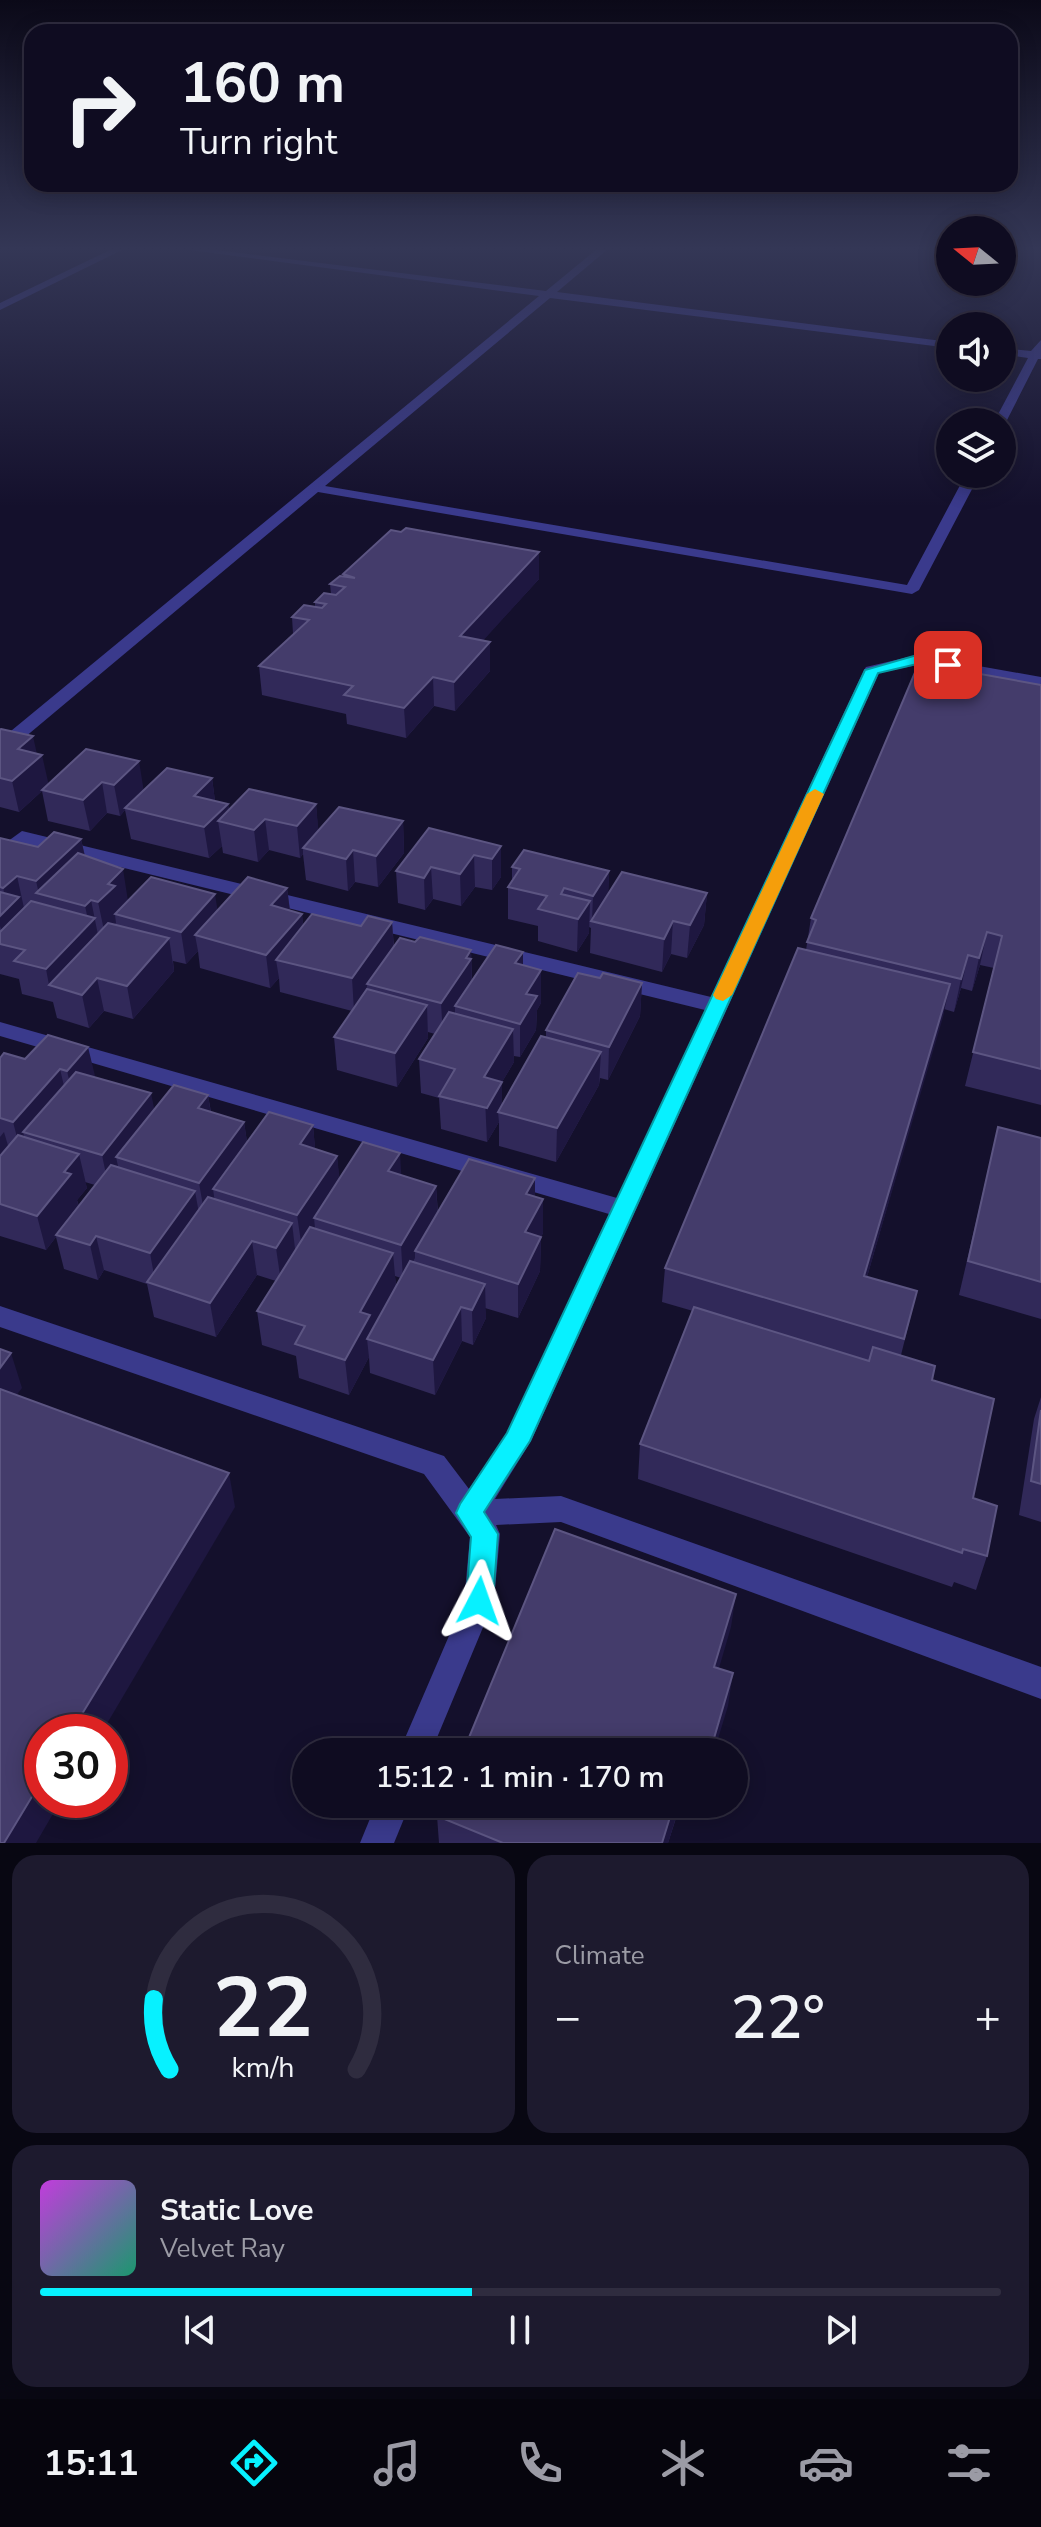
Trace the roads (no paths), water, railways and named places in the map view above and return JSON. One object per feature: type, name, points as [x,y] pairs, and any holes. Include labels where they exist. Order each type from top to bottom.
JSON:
[{"type":"street","points":[[0,749],[500,335]]},
{"type":"street","points":[[871,335],[936,343]]},
{"type":"street","points":[[1008,408],[1038,356],[1041,343]]},
{"type":"street","points":[[1016,353],[1038,356]]},
{"type":"street","points":[[315,488],[912,590],[966,488]]},
{"type":"street","points":[[469,1513],[517,1441],[872,670],[917,660],[1041,682]]},
{"type":"street","points":[[0,857],[22,837],[718,1006]]},
{"type":"street","points":[[0,1029],[623,1209]]},
{"type":"street","points":[[0,1316],[434,1465],[485,1534],[479,1601],[421,1738]]},
{"type":"street","points":[[469,1513],[561,1509],[1041,1683]]},
{"type":"street","points":[[377,1843],[387,1818]]}]
